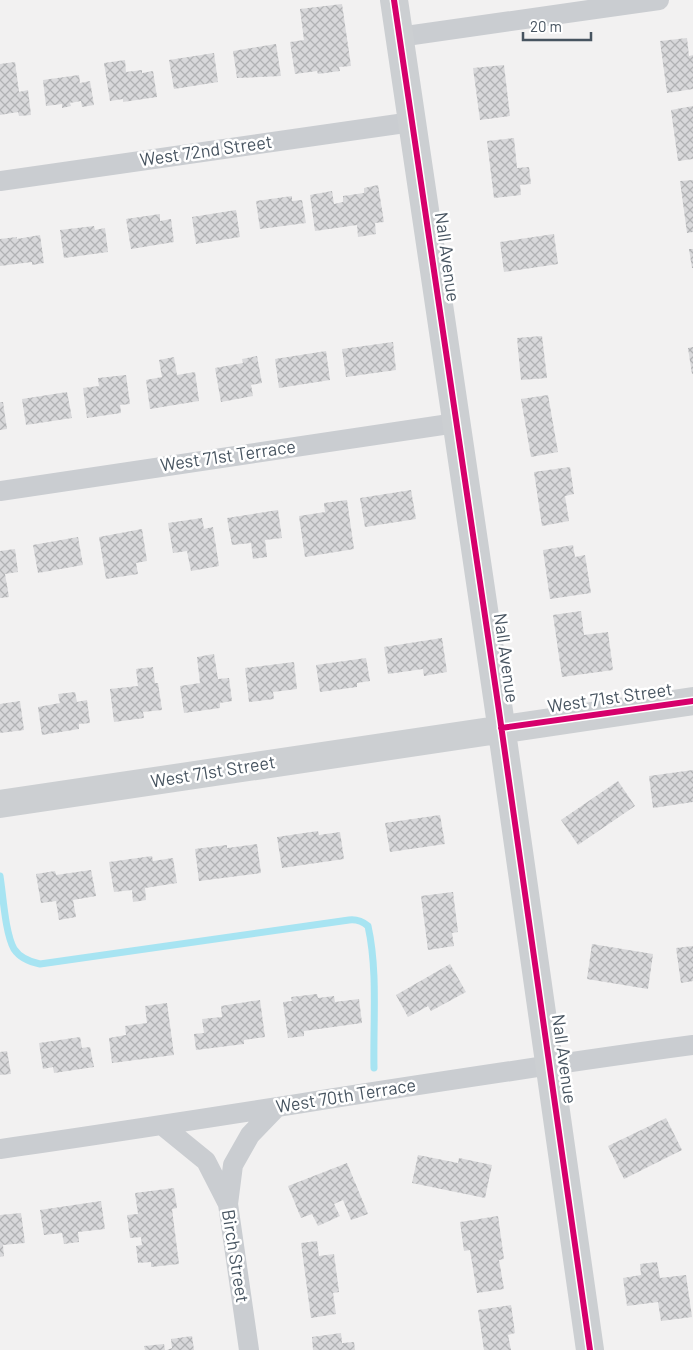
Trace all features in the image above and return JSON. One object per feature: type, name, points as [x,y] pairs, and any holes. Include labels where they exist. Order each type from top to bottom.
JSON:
[{"type":"main road","name":"Nall Avenue","points":[[394,0],[502,728],[590,1350]]},
{"type":"main road","name":"West 71st Street","points":[[0,804],[693,701]]},
{"type":"street","points":[[399,37],[659,0]]},
{"type":"street","name":"West 72nd Street","points":[[0,180],[412,122]]},
{"type":"street","name":"West 71st Terrace","points":[[0,490],[456,423]]},
{"type":"street","name":"West 70th Terrace","points":[[0,1149],[163,1126],[550,1064],[693,1045]]},
{"type":"street","points":[[228,1204],[233,1165],[250,1134],[276,1107]]},
{"type":"street","name":"Birch Street","points":[[163,1126],[206,1161],[228,1204],[249,1350]]},
{"type":"building","points":[[342,4],[351,66],[339,67],[340,71],[318,74],[317,71],[295,74],[290,42],[304,40],[300,9]]},
{"type":"building","points":[[687,38],[689,56],[693,55],[693,89],[667,93],[660,41]]},
{"type":"building","points":[[276,44],[281,76],[237,78],[233,51]]},
{"type":"building","points":[[214,53],[218,82],[174,89],[169,60]]},
{"type":"building","points":[[125,60],[126,72],[142,70],[142,73],[153,71],[157,97],[123,102],[123,99],[110,101],[104,63]]},
{"type":"building","points":[[15,62],[19,92],[28,90],[31,115],[19,116],[18,112],[0,115],[0,64]]},
{"type":"building","points":[[504,65],[510,116],[480,120],[473,68]]},
{"type":"building","points":[[79,75],[80,83],[90,81],[94,105],[82,107],[81,101],[70,103],[71,106],[62,108],[62,104],[46,106],[43,80]]},
{"type":"building","points":[[693,106],[693,159],[678,161],[671,110]]},
{"type":"building","points":[[514,138],[517,168],[529,167],[531,184],[520,185],[521,195],[494,198],[487,141]]},
{"type":"building","points":[[693,180],[693,232],[687,233],[680,181]]},
{"type":"building","points":[[378,185],[384,222],[375,223],[376,234],[358,237],[357,225],[315,231],[310,195],[332,191],[334,204],[343,202],[343,196],[364,193],[364,188]]},
{"type":"building","points":[[292,196],[292,201],[302,200],[306,223],[260,229],[256,201]]},
{"type":"building","points":[[236,210],[240,237],[196,244],[192,217]]},
{"type":"building","points":[[160,214],[160,221],[171,219],[174,242],[131,249],[126,219]]},
{"type":"building","points":[[94,226],[95,230],[105,228],[108,252],[64,258],[60,230]]},
{"type":"building","points":[[554,234],[558,264],[504,272],[500,242]]},
{"type":"building","points":[[40,235],[44,263],[32,265],[32,262],[0,266],[0,239],[17,237],[17,239]]},
{"type":"building","points":[[689,249],[693,249],[693,268],[692,268]]},
{"type":"building","points":[[542,336],[547,378],[521,380],[517,338]]},
{"type":"building","points":[[393,342],[396,370],[346,377],[342,349]]},
{"type":"building","points":[[693,347],[693,374],[692,374],[688,348]]},
{"type":"building","points":[[326,351],[330,380],[279,388],[275,359]]},
{"type":"building","points":[[257,356],[262,383],[251,385],[253,396],[221,402],[215,368],[243,363],[242,359]]},
{"type":"building","points":[[174,357],[177,375],[195,372],[199,401],[150,409],[146,380],[162,377],[159,360]]},
{"type":"building","points":[[126,375],[130,404],[120,405],[121,413],[87,418],[83,388],[99,386],[98,378]]},
{"type":"building","points":[[67,392],[72,418],[26,425],[22,399]]},
{"type":"building","points":[[548,395],[558,452],[531,457],[521,399]]},
{"type":"building","points":[[0,402],[3,402],[7,429],[0,430]]},
{"type":"building","points":[[570,467],[574,494],[565,496],[569,521],[542,526],[534,472]]},
{"type":"building","points":[[411,490],[416,519],[365,527],[360,498]]},
{"type":"building","points":[[347,500],[354,549],[305,557],[299,516],[325,512],[324,503]]},
{"type":"building","points":[[278,510],[282,538],[265,540],[267,557],[253,559],[251,543],[232,545],[227,518]]},
{"type":"building","points":[[202,518],[204,529],[213,527],[219,566],[191,571],[187,551],[173,553],[168,523]]},
{"type":"building","points":[[142,529],[147,561],[136,563],[138,574],[106,579],[99,537]]},
{"type":"building","points":[[78,537],[83,565],[38,573],[33,545]]},
{"type":"building","points":[[573,545],[575,557],[585,555],[591,593],[550,599],[543,550]]},
{"type":"building","points":[[15,549],[18,572],[5,574],[9,597],[0,598],[0,551]]},
{"type":"building","points":[[581,611],[584,635],[608,632],[613,670],[562,677],[553,615]]},
{"type":"building","points":[[442,638],[447,672],[424,676],[423,669],[388,674],[384,647]]},
{"type":"building","points":[[214,654],[218,679],[229,678],[232,701],[220,703],[220,708],[184,713],[180,686],[200,683],[197,657]]},
{"type":"building","points":[[366,658],[370,681],[357,683],[357,687],[320,692],[316,665]]},
{"type":"building","points":[[294,662],[297,689],[273,692],[274,699],[249,702],[245,668]]},
{"type":"building","points":[[153,667],[155,683],[158,683],[162,710],[143,712],[144,718],[114,722],[110,689],[138,686],[136,669]]},
{"type":"building","points":[[75,692],[77,702],[87,700],[90,723],[79,724],[79,729],[42,735],[38,707],[60,703],[58,694]]},
{"type":"building","points":[[20,701],[24,730],[0,733],[0,704]]},
{"type":"building","points":[[693,770],[693,802],[653,808],[649,776]]},
{"type":"building","points":[[618,781],[635,806],[578,845],[561,820]]},
{"type":"building","points":[[440,815],[445,844],[390,852],[385,823]]},
{"type":"building","points":[[318,831],[319,835],[340,832],[344,859],[282,868],[277,837]]},
{"type":"building","points":[[257,844],[261,873],[199,881],[195,849],[227,845],[227,848]]},
{"type":"building","points":[[152,856],[153,861],[173,858],[177,883],[145,888],[146,900],[133,902],[132,890],[114,892],[109,862]]},
{"type":"building","points":[[91,870],[96,896],[73,900],[76,917],[59,920],[56,901],[41,903],[36,874],[55,871],[56,875]]},
{"type":"building","points":[[453,892],[458,932],[452,933],[454,946],[428,950],[421,896]]},
{"type":"building","points":[[592,944],[653,954],[648,989],[587,979]]},
{"type":"building","points":[[693,946],[693,981],[681,983],[676,948]]},
{"type":"building","points":[[450,964],[466,992],[431,1011],[428,1006],[408,1017],[396,995]]},
{"type":"building","points":[[317,994],[318,998],[334,996],[335,1002],[359,999],[362,1023],[304,1031],[304,1036],[288,1038],[283,1002],[292,1001],[291,997]]},
{"type":"building","points":[[260,1000],[265,1037],[244,1040],[244,1044],[196,1050],[194,1034],[204,1033],[202,1019],[222,1017],[221,1006]]},
{"type":"building","points":[[167,1003],[174,1055],[112,1063],[109,1038],[126,1035],[125,1026],[147,1023],[145,1006]]},
{"type":"building","points":[[80,1037],[82,1048],[90,1047],[94,1067],[54,1073],[53,1067],[43,1069],[39,1043]]},
{"type":"building","points":[[7,1051],[11,1074],[0,1075],[0,1052]]},
{"type":"building","points":[[666,1118],[682,1150],[624,1179],[608,1146]]},
{"type":"building","points":[[418,1155],[458,1163],[459,1158],[492,1165],[485,1198],[412,1183]]},
{"type":"building","points":[[347,1163],[368,1214],[351,1220],[343,1200],[334,1204],[340,1216],[318,1226],[312,1214],[301,1218],[288,1186]]},
{"type":"building","points":[[174,1188],[177,1208],[172,1209],[179,1264],[151,1267],[151,1262],[138,1263],[136,1246],[142,1245],[141,1237],[130,1238],[127,1215],[138,1214],[135,1193]]},
{"type":"building","points":[[101,1201],[105,1229],[78,1232],[79,1242],[64,1244],[62,1233],[44,1235],[40,1210]]},
{"type":"building","points":[[21,1213],[25,1243],[3,1245],[4,1256],[0,1257],[0,1215]]},
{"type":"building","points":[[498,1216],[504,1259],[499,1260],[504,1289],[477,1293],[470,1250],[464,1251],[460,1222]]},
{"type":"building","points":[[317,1241],[319,1256],[334,1254],[339,1292],[333,1293],[336,1314],[311,1318],[301,1243]]},
{"type":"building","points":[[657,1262],[660,1278],[686,1275],[692,1317],[661,1321],[658,1302],[627,1306],[623,1278],[641,1275],[640,1264]]},
{"type":"building","points":[[511,1305],[515,1333],[508,1335],[511,1350],[484,1350],[478,1310]]},
{"type":"building","points":[[341,1333],[342,1343],[354,1342],[355,1350],[313,1350],[312,1337]]},
{"type":"building","points":[[192,1336],[194,1350],[167,1350],[172,1348],[171,1339]]},
{"type":"building","points":[[164,1344],[165,1350],[145,1350],[144,1346]]},
{"type":"waterway","points":[[0,876],[6,924],[14,949],[19,955],[40,964],[349,920],[361,922],[368,926],[373,961],[374,1068]]},
{"type":"cycle path","points":[[394,0],[498,704],[590,1350]]},
{"type":"cycle path","points":[[501,728],[693,701]]}]
